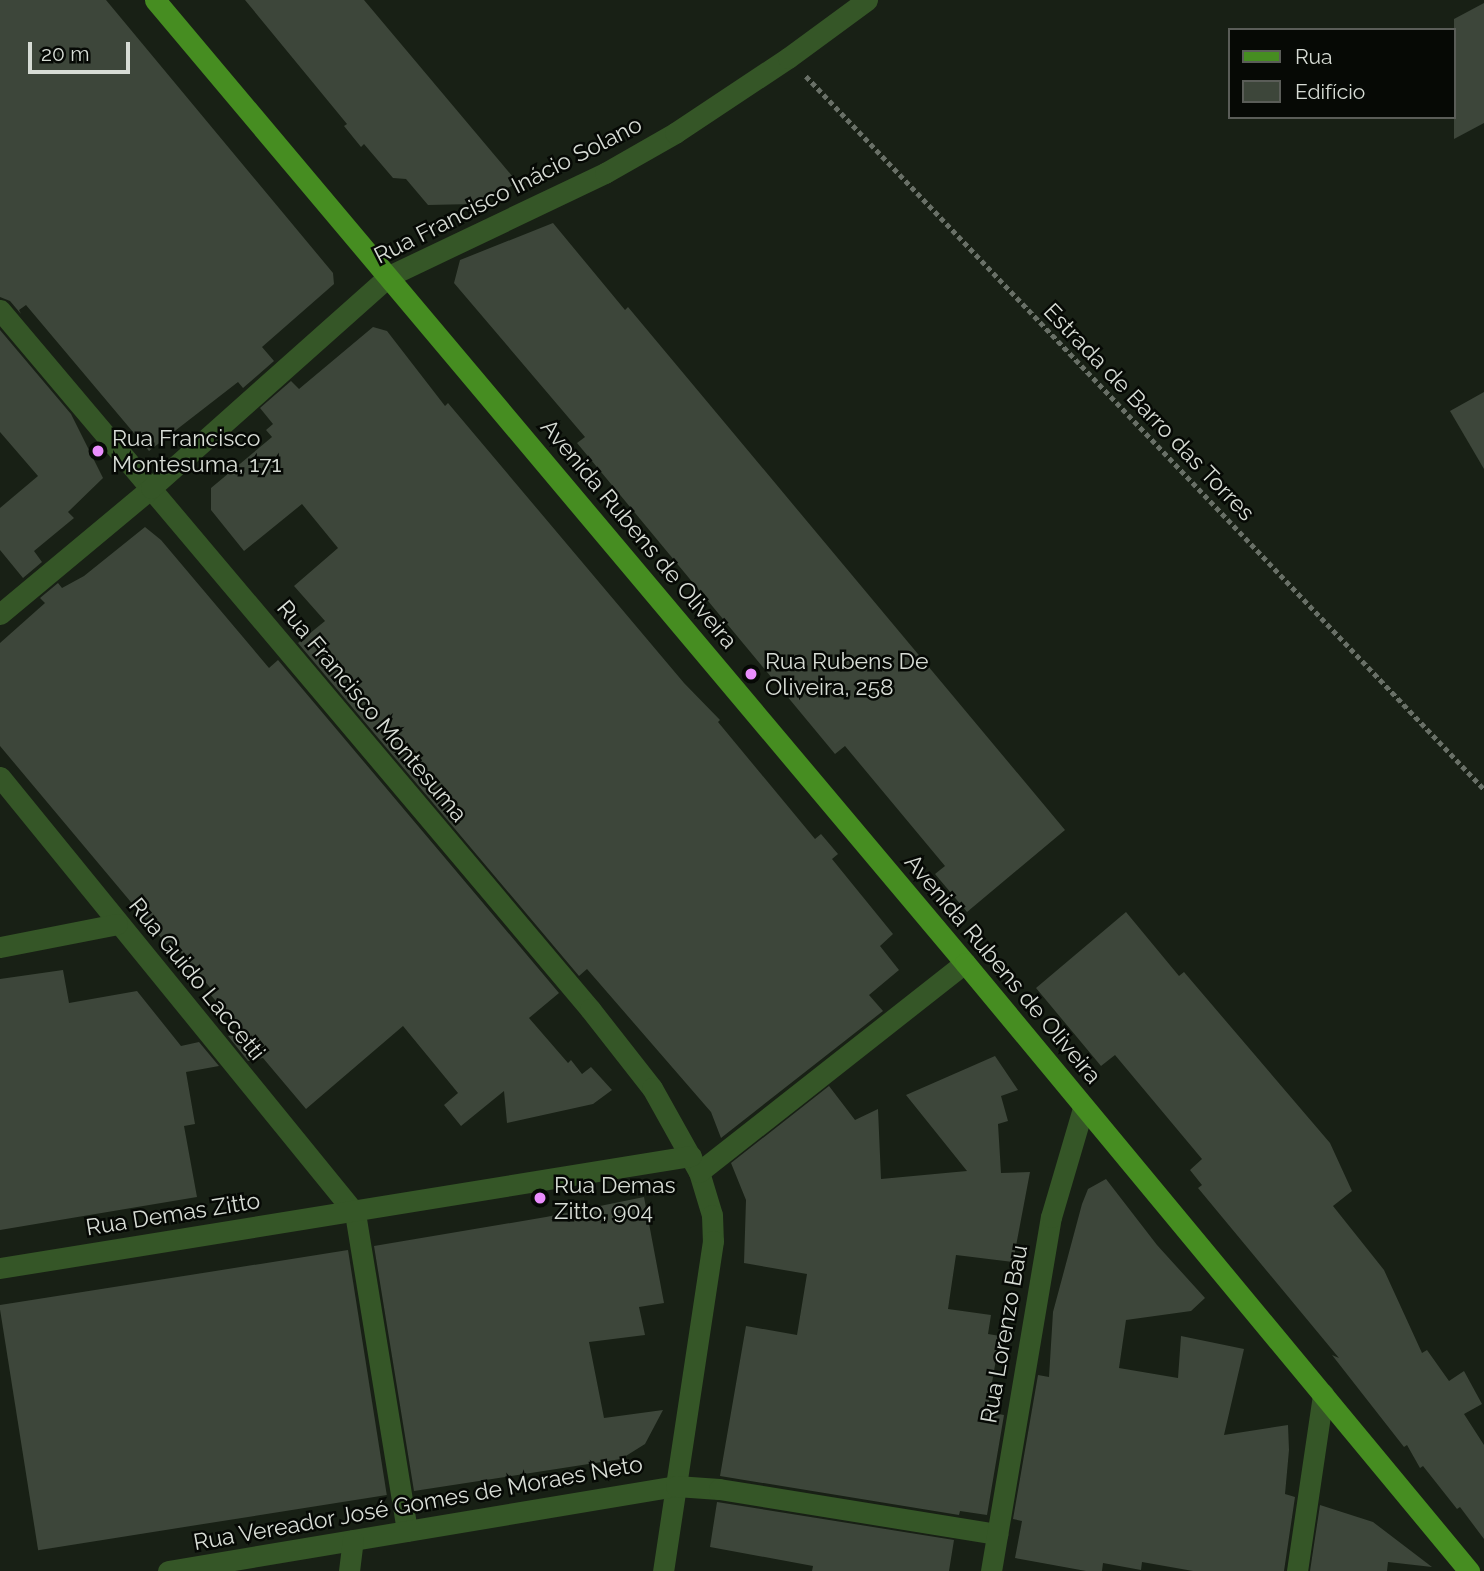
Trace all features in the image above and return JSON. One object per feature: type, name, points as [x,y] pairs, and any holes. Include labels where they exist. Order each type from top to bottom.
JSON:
[{"type":"main road","name":"Avenida Rubens de Oliveira","points":[[155,0],[965,962],[1083,1108],[1469,1571]]},
{"type":"street","name":"Rua Francisco Inácio Solano","points":[[0,614],[151,488],[389,276],[605,173],[675,133],[788,58],[867,0]]},
{"type":"street","name":"Rua Francisco Montesuma","points":[[0,310],[357,737],[590,1009],[652,1088],[695,1164],[712,1215],[713,1241],[663,1571]]},
{"type":"street","name":"Rua Guido Laccetti","points":[[0,777],[355,1213]]},
{"type":"street","points":[[0,947],[117,924]]},
{"type":"street","points":[[695,1164],[965,962]]},
{"type":"street","name":"Rua Lorenzo Bau","points":[[991,1571],[1051,1217],[1083,1108]]},
{"type":"street","name":"Rua Demas Zitto","points":[[0,1268],[695,1164]]},
{"type":"street","points":[[355,1213],[407,1531]]},
{"type":"street","points":[[1297,1571],[1324,1394]]},
{"type":"street","name":"Rua Vereador José Gomes de Moraes Neto","points":[[168,1571],[676,1486],[719,1489],[997,1534]]},
{"type":"street","points":[[349,1571],[353,1540]]},
{"type":"path","name":"Estrada de Barro das Torres","points":[[788,58],[1484,789]]},
{"type":"building","points":[[0,0],[106,0],[333,273],[334,284],[262,347],[274,361],[243,388],[238,382],[149,451],[26,305],[19,310],[21,314],[10,301],[0,297]]},
{"type":"building","points":[[245,0],[364,0],[518,183],[473,204],[428,205],[406,179],[393,178],[364,144],[361,147],[344,126],[347,124]]},
{"type":"building","points":[[1484,3],[1484,123],[1454,139],[1456,28],[1454,19]]},
{"type":"building","points":[[553,223],[625,310],[628,307],[1065,830],[967,912],[935,874],[945,866],[845,746],[835,754],[577,443],[585,437],[454,283],[460,260]]},
{"type":"building","points":[[373,327],[387,331],[445,406],[448,403],[684,683],[720,720],[718,722],[815,839],[821,834],[838,854],[832,859],[893,934],[880,946],[899,970],[869,995],[883,1011],[721,1138],[711,1112],[587,969],[579,976],[298,643],[325,621],[294,586],[338,548],[302,504],[244,551],[211,510],[211,488],[272,437],[266,430],[273,424],[260,408],[291,381],[299,389]]},
{"type":"building","points":[[0,330],[71,414],[103,478],[68,512],[74,518],[34,551],[42,562],[23,578],[0,550],[0,508],[38,476],[0,432]]},
{"type":"building","points":[[1484,392],[1484,469],[1450,411]]},
{"type":"building","points":[[145,527],[161,540],[269,668],[278,660],[559,993],[529,1018],[568,1063],[571,1060],[582,1074],[591,1067],[612,1090],[593,1104],[507,1123],[504,1091],[461,1126],[444,1105],[458,1093],[403,1026],[306,1109],[263,1058],[248,1061],[228,1036],[242,1033],[210,994],[213,991],[178,949],[174,953],[0,746],[0,643],[45,603],[40,598],[58,583],[62,588],[84,576]]},
{"type":"building","points":[[1126,912],[1179,976],[1184,972],[1330,1143],[1352,1191],[1333,1206],[1384,1270],[1422,1353],[1427,1350],[1449,1381],[1464,1371],[1482,1404],[1464,1414],[1484,1445],[1484,1539],[1460,1507],[1457,1509],[1423,1466],[1420,1468],[1407,1445],[1404,1447],[1332,1355],[1339,1358],[1198,1188],[1202,1185],[1190,1170],[1202,1159],[1115,1055],[1101,1066],[1036,988]]},
{"type":"building","points":[[63,970],[69,1003],[137,991],[181,1046],[199,1042],[219,1066],[186,1072],[195,1124],[184,1126],[197,1197],[0,1230],[0,979]]},
{"type":"building","points":[[995,1056],[1018,1090],[1001,1096],[1008,1121],[998,1124],[1001,1173],[1030,1172],[1013,1262],[956,1255],[948,1309],[991,1315],[988,1334],[1000,1336],[987,1412],[1004,1415],[987,1515],[960,1511],[959,1515],[720,1476],[746,1326],[797,1335],[807,1274],[744,1263],[746,1200],[731,1163],[829,1086],[855,1120],[878,1109],[881,1179],[967,1171],[906,1095]]},
{"type":"building","points":[[1106,1179],[1157,1245],[1205,1298],[1191,1311],[1126,1320],[1119,1368],[1178,1378],[1181,1336],[1244,1349],[1224,1435],[1288,1425],[1285,1494],[1295,1497],[1284,1571],[1193,1571],[1142,1562],[1141,1570],[1103,1563],[1102,1571],[1086,1571],[1015,1558],[1022,1521],[1013,1519],[1038,1375],[1049,1377],[1053,1312],[1082,1204],[1088,1189]]},
{"type":"building","points":[[644,1197],[664,1303],[639,1307],[645,1335],[589,1342],[604,1418],[663,1410],[645,1444],[621,1459],[414,1491],[374,1246],[546,1217]]},
{"type":"building","points":[[348,1250],[387,1495],[38,1550],[0,1305]]},
{"type":"building","points":[[717,1502],[954,1540],[949,1571],[812,1571],[813,1566],[710,1547]]},
{"type":"building","points":[[1320,1505],[1373,1522],[1432,1567],[1388,1562],[1387,1571],[1310,1571]]},
{"type":"place","name":"Rua Francisco Montesuma, 171","points":[[98,451]]},
{"type":"place","name":"Rua Rubens De Oliveira, 258","points":[[751,674]]},
{"type":"place","name":"Rua Demas Zitto, 904","points":[[540,1198]]}]
